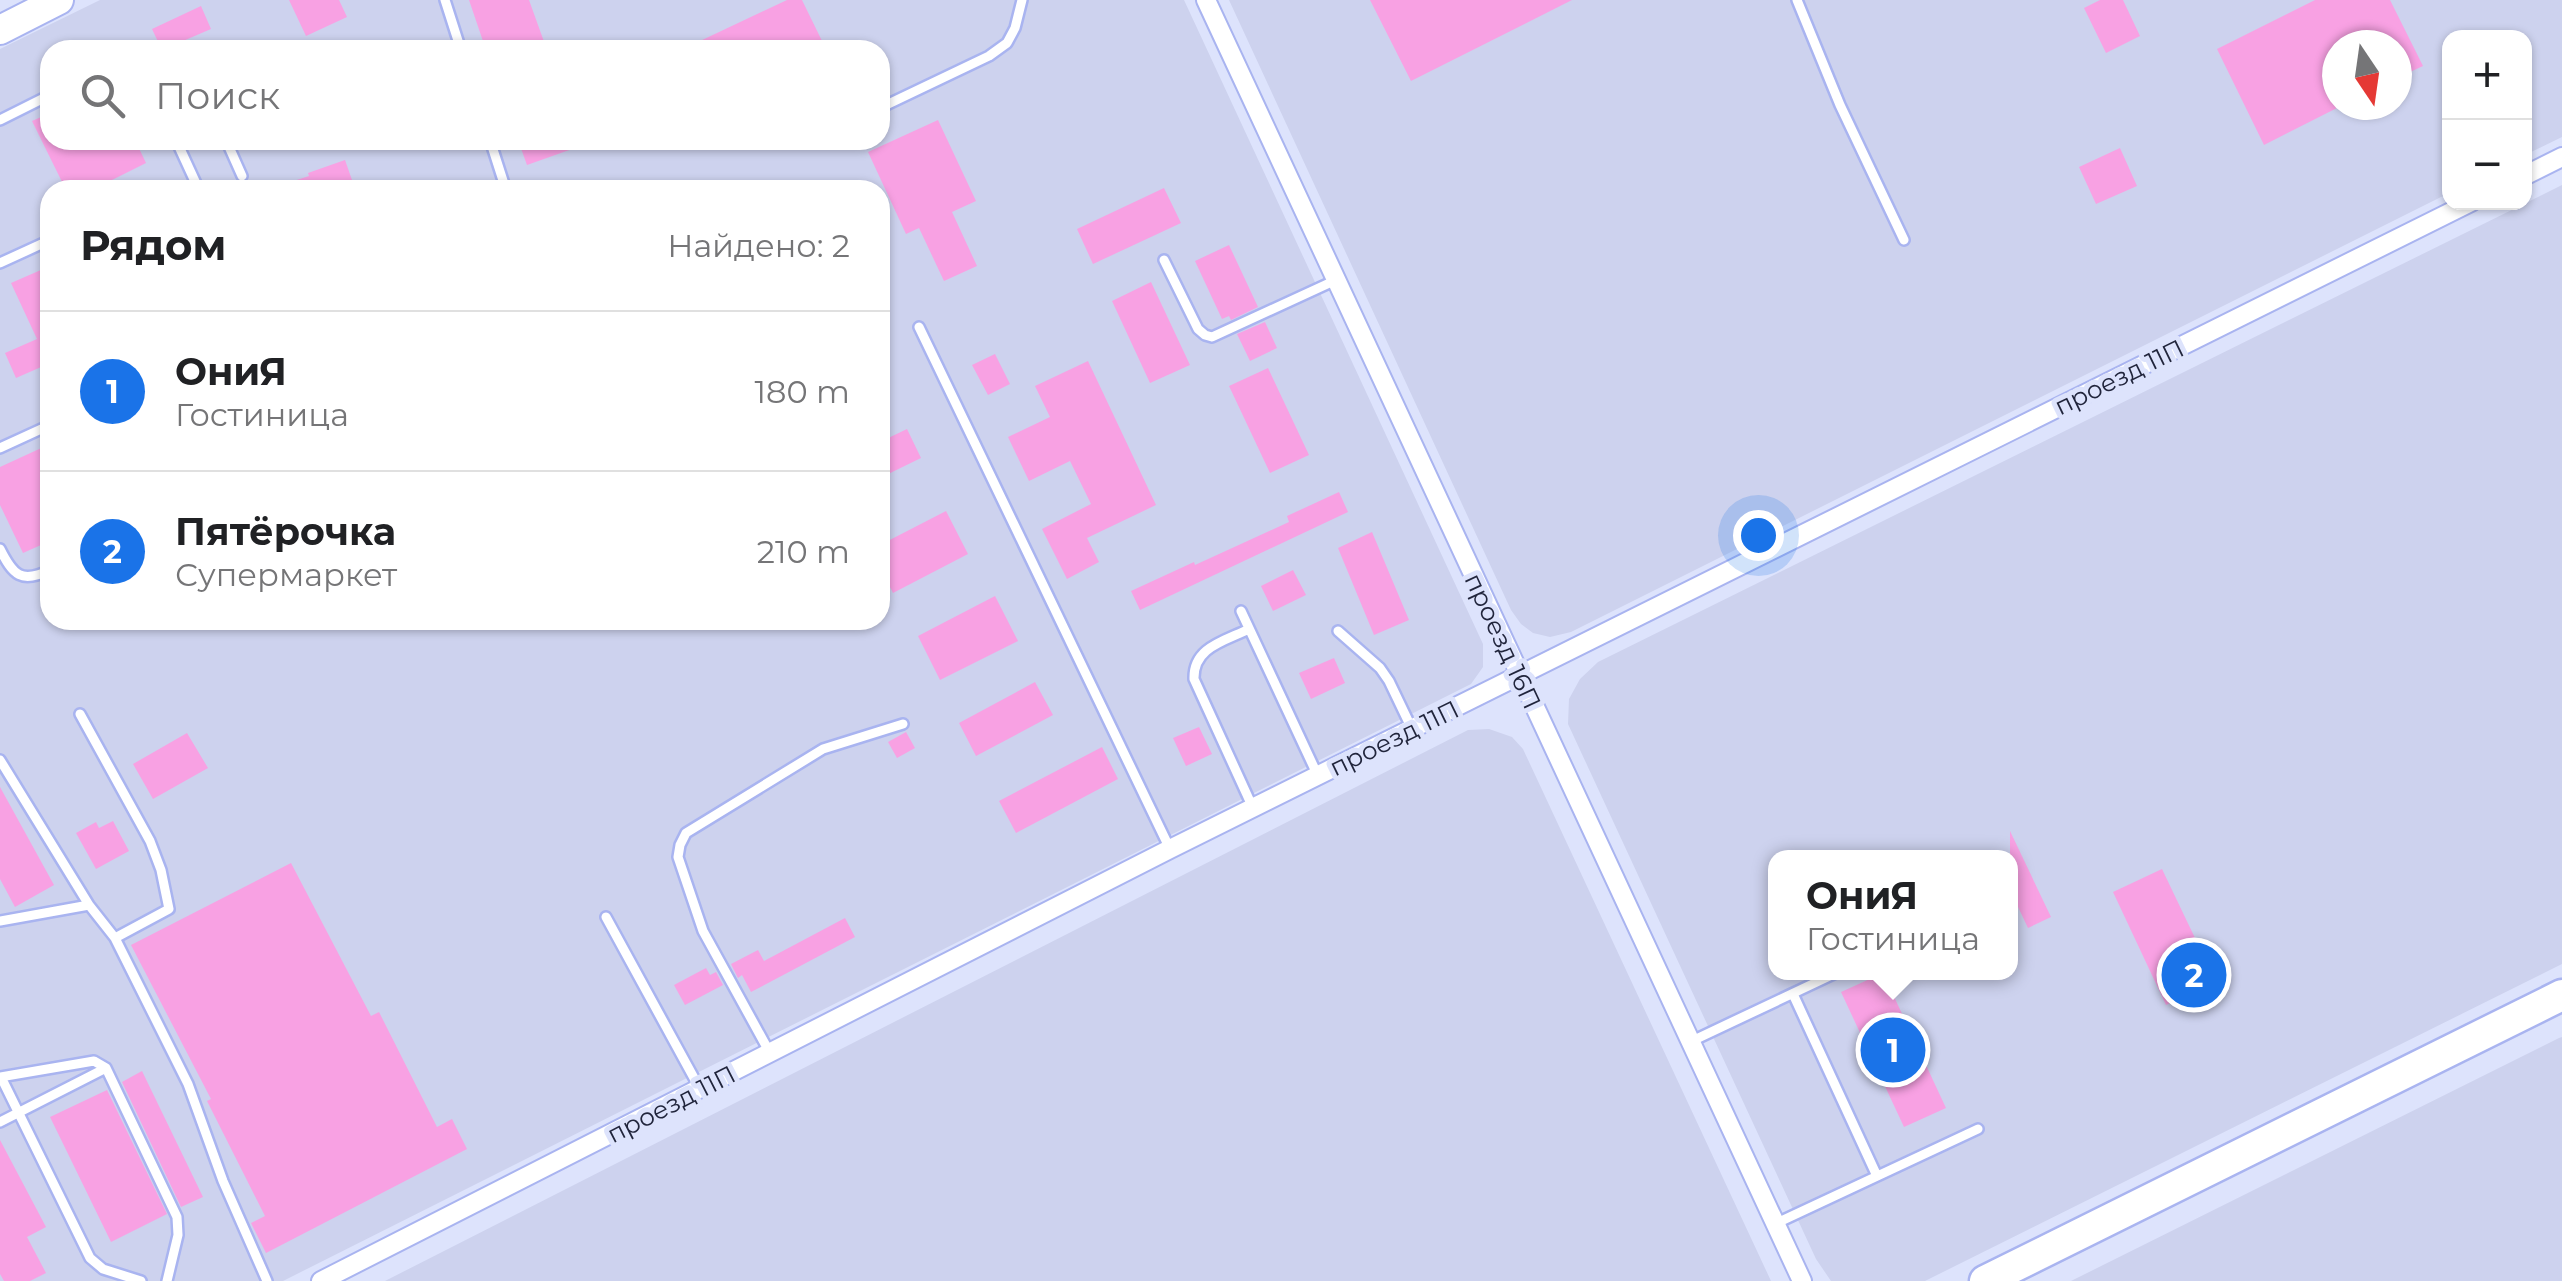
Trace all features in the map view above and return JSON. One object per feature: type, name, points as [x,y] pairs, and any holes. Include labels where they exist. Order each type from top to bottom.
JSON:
[{"type":"highway","points":[[1985,1281],[2562,995]]},
{"type":"main road","points":[[0,30],[59,0]]},
{"type":"street","name":"проезд 16П","points":[[1206,0],[1802,1281]]},
{"type":"street","points":[[2532,172],[2562,157]]},
{"type":"street","name":"проезд 11П","points":[[321,1281],[1170,849],[2454,210]]},
{"type":"lane","points":[[445,0],[458,40]]},
{"type":"lane","points":[[890,102],[989,56],[1006,43],[1016,28],[1022,0]]},
{"type":"lane","points":[[1797,0],[1840,105],[1904,240]]},
{"type":"lane","points":[[0,120],[40,100]]},
{"type":"lane","points":[[181,150],[194,180]]},
{"type":"lane","points":[[230,150],[242,176]]},
{"type":"lane","points":[[493,150],[503,180]]},
{"type":"lane","points":[[0,263],[40,245]]},
{"type":"lane","points":[[1164,260],[1198,330],[1212,337],[1336,280]]},
{"type":"lane","points":[[919,328],[1170,849]]},
{"type":"lane","points":[[0,448],[40,430]]},
{"type":"lane","points":[[0,549],[13,572],[28,577],[40,573]]},
{"type":"lane","points":[[1241,611],[1318,776]]},
{"type":"lane","points":[[1249,629],[1202,652],[1194,668],[1194,680],[1254,808]]},
{"type":"lane","points":[[1338,631],[1380,668],[1412,729]]},
{"type":"lane","points":[[80,714],[150,841],[169,909],[116,938]]},
{"type":"lane","points":[[770,1053],[703,931],[678,856],[680,845],[686,834],[824,749],[902,724]]},
{"type":"lane","points":[[0,760],[89,904],[116,938],[188,1084],[211,1151],[267,1281]]},
{"type":"lane","points":[[0,921],[89,904]]},
{"type":"lane","points":[[606,916],[700,1089]]},
{"type":"lane","points":[[1690,1042],[1822,980]]},
{"type":"lane","points":[[1793,994],[1878,1176]]},
{"type":"lane","points":[[141,1281],[103,1268],[90,1258],[1,1077],[94,1061],[106,1068],[177,1217],[178,1234],[166,1281]]},
{"type":"lane","points":[[0,1122],[106,1068]]},
{"type":"lane","points":[[1775,1224],[1978,1129]]},
{"type":"shaded area","points":[[100,0],[1184,0],[1483,644],[1483,667],[1471,684],[283,1281],[0,1281],[0,49]]},
{"type":"shaded area","points":[[1229,0],[2562,0],[2562,137],[2532,152],[2532,30],[2442,30],[2442,196],[1571,632],[1550,637],[1533,633],[1511,610]]},
{"type":"shaded area","points":[[2562,185],[2562,964],[1925,1281],[1831,1281],[1816,1259],[1568,724],[1569,699],[1580,679],[1598,662],[2511,210],[2532,210],[2532,200]]},
{"type":"shaded area","points":[[1489,729],[1512,737],[1523,749],[1771,1281],[385,1281],[1468,730]]},
{"type":"shaded area","points":[[2562,1037],[2562,1281],[2071,1281],[2559,1038]]},
{"type":"building","points":[[289,0],[339,0],[347,17],[306,36]]},
{"type":"building","points":[[469,0],[529,0],[543,40],[483,40]]},
{"type":"building","points":[[787,0],[802,0],[822,40],[702,40]]},
{"type":"building","points":[[1370,0],[1572,0],[1411,81]]},
{"type":"building","points":[[2100,0],[2123,0],[2140,36],[2106,53],[2084,8]]},
{"type":"building","points":[[2315,0],[2390,0],[2405,30],[2322,30],[2322,116],[2264,145],[2217,49]]},
{"type":"building","points":[[201,6],[211,29],[185,40],[157,40],[152,29]]},
{"type":"building","points":[[2412,44],[2423,66],[2412,71]]},
{"type":"building","points":[[40,117],[40,137],[32,121]]},
{"type":"building","points":[[938,120],[976,201],[952,212],[977,266],[944,281],[919,228],[906,234],[890,199],[890,180],[881,180],[868,152],[890,150],[890,142]]},
{"type":"building","points":[[2120,148],[2137,186],[2096,204],[2079,167]]},
{"type":"building","points":[[46,150],[140,150],[146,163],[112,180],[61,180]]},
{"type":"building","points":[[522,150],[569,150],[527,165]]},
{"type":"building","points":[[345,160],[352,180],[297,180],[309,176],[308,173]]},
{"type":"building","points":[[1164,188],[1181,223],[1093,264],[1077,229]]},
{"type":"building","points":[[1229,245],[1258,307],[1231,320],[1229,316],[1222,319],[1195,261]]},
{"type":"building","points":[[40,270],[40,368],[16,378],[5,353],[37,339],[11,283]]},
{"type":"building","points":[[1151,282],[1190,365],[1150,383],[1112,301]]},
{"type":"building","points":[[1265,322],[1277,348],[1250,361],[1237,334]]},
{"type":"building","points":[[995,354],[1010,384],[988,395],[972,365]]},
{"type":"building","points":[[1088,361],[1156,505],[1087,538],[1099,562],[1067,579],[1042,529],[1091,504],[1070,461],[1029,481],[1008,437],[1050,417],[1035,386]]},
{"type":"building","points":[[1268,368],[1309,455],[1270,473],[1229,386]]},
{"type":"building","points":[[907,429],[921,458],[890,473],[890,437]]},
{"type":"building","points":[[40,449],[40,545],[23,553],[0,505],[0,467]]},
{"type":"building","points":[[1339,492],[1348,512],[1140,610],[1131,591],[1289,522],[1287,516]]},
{"type":"building","points":[[946,511],[968,554],[893,593],[890,540]]},
{"type":"building","points":[[1372,532],[1409,620],[1374,635],[1338,548]]},
{"type":"building","points":[[1293,570],[1306,595],[1273,611],[1261,586]]},
{"type":"building","points":[[995,596],[1018,641],[940,680],[918,636]]},
{"type":"building","points":[[1334,658],[1345,683],[1311,699],[1299,673]]},
{"type":"building","points":[[1035,682],[1053,715],[976,756],[959,723]]},
{"type":"building","points":[[1199,727],[1212,754],[1186,766],[1173,738]]},
{"type":"building","points":[[906,732],[915,748],[897,758],[888,742]]},
{"type":"building","points":[[187,733],[208,768],[153,799],[133,764]]},
{"type":"building","points":[[1102,747],[1118,779],[1016,833],[999,801]]},
{"type":"building","points":[[0,787],[54,885],[15,907],[0,879]]},
{"type":"building","points":[[113,821],[129,851],[96,869],[76,833],[96,822],[99,828]]},
{"type":"building","points":[[2010,831],[2051,917],[2028,928],[2018,907],[2018,850],[2010,850]]},
{"type":"building","points":[[291,863],[371,1016],[379,1012],[437,1127],[452,1119],[467,1149],[266,1253],[251,1223],[265,1216],[207,1101],[211,1099],[131,945]]},
{"type":"building","points":[[2162,869],[2216,982],[2166,1005],[2113,892]]},
{"type":"building","points":[[845,918],[855,937],[751,992],[731,964],[758,950],[764,961]]},
{"type":"building","points":[[706,968],[710,975],[716,972],[723,985],[685,1005],[674,985]]},
{"type":"building","points":[[1868,980],[1886,980],[1946,1108],[1904,1127],[1841,992]]},
{"type":"building","points":[[142,1071],[203,1197],[181,1207],[122,1082]]},
{"type":"building","points":[[107,1090],[167,1214],[111,1242],[50,1117]]},
{"type":"building","points":[[0,1140],[46,1227],[27,1237],[46,1273],[30,1281],[4,1281],[0,1274]]},
{"type":"place","name":"Пятёрочка","points":[[2194,975]]},
{"type":"place","name":"ОниЯ","points":[[1893,1050]]}]
